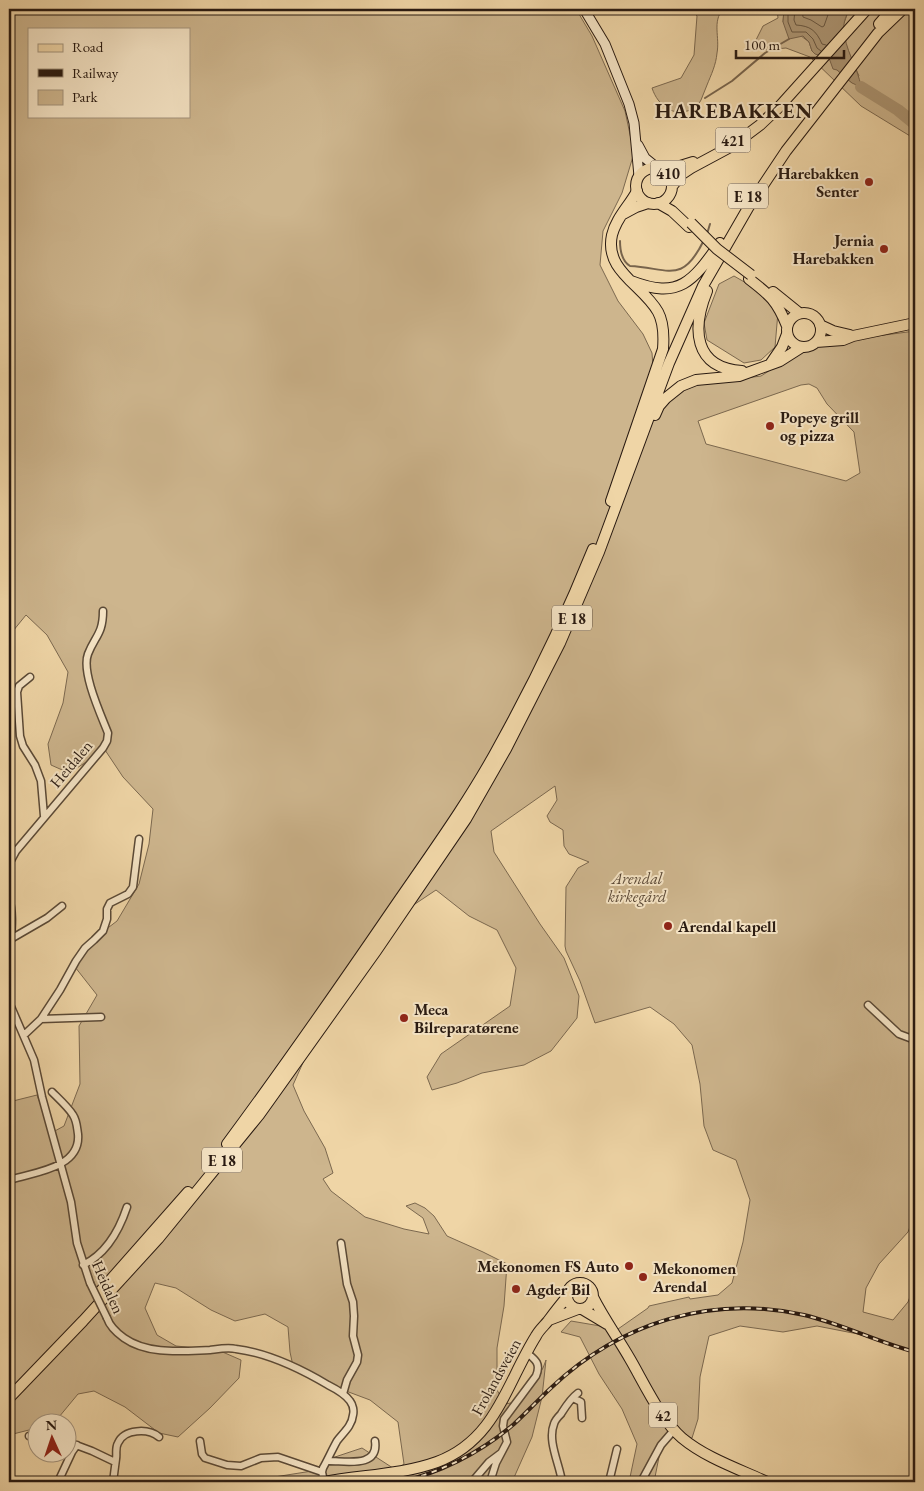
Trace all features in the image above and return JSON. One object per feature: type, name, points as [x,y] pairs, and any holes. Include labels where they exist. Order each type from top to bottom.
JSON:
[{"type":"main road","points":[[584,9],[602,39],[623,87],[632,115],[639,176]]},
{"type":"main road","name":"421","points":[[672,189],[677,179],[690,168],[732,146],[772,114],[862,9]]},
{"type":"main road","name":"421","points":[[659,168],[677,167],[693,162],[730,143],[758,123],[792,90],[867,9]]},
{"type":"main road","name":"E 18","points":[[644,406],[686,310],[758,181],[892,9]]},
{"type":"main road","name":"E 18","points":[[862,49],[903,9]]},
{"type":"main road","points":[[635,140],[645,158],[659,168]]},
{"type":"main road","name":"410","points":[[690,225],[676,204],[670,176],[659,168],[646,170],[639,176],[636,185],[641,198],[672,211],[750,277],[774,300],[781,310],[793,343],[802,347],[809,346],[816,342],[842,340],[915,323]]},
{"type":"main road","name":"410","points":[[653,203],[666,199],[672,189]]},
{"type":"main road","name":"E 18","points":[[9,1390],[79,1317],[228,1143],[363,954],[459,813],[500,746],[557,632],[593,550],[663,349],[663,328],[657,310],[617,265],[612,252],[612,236],[620,216],[637,191]]},
{"type":"main road","points":[[620,216],[636,207],[653,203]]},
{"type":"main road","name":"E 18","points":[[630,281],[656,289],[674,288],[692,279],[727,238]]},
{"type":"main road","name":"E 18","points":[[727,238],[700,311],[698,334],[702,350],[713,362],[730,370],[748,372]]},
{"type":"main road","name":"E 18","points":[[9,1398],[83,1321],[158,1238],[259,1114],[376,951],[460,827],[506,749],[560,643],[600,552],[651,409],[682,332],[727,238]]},
{"type":"main road","name":"410","points":[[750,277],[799,313],[804,312],[812,315],[816,317],[820,324],[833,331],[853,336]]},
{"type":"main road","points":[[770,363],[782,347],[791,318],[799,313]]},
{"type":"main road","points":[[816,342],[820,334],[820,324]]},
{"type":"main road","name":"E 18","points":[[632,464],[659,406],[673,391],[688,382],[696,380],[738,376],[780,360],[802,347]]},
{"type":"main road","name":"42","points":[[608,1325],[570,1305],[567,1297],[570,1288],[579,1283],[586,1285],[592,1291],[593,1297],[608,1325],[674,1430],[699,1450],[767,1482]]},
{"type":"main road","name":"Frolandsveien","points":[[323,1479],[406,1470],[425,1466],[452,1455],[466,1446],[488,1424],[497,1411],[536,1336],[567,1297]]},
{"type":"main road","points":[[548,1320],[589,1305],[593,1297]]},
{"type":"street","name":"Heidalen","points":[[9,864],[16,851],[103,748],[107,740],[108,733],[89,681],[86,661],[100,632],[103,623],[103,611]]},
{"type":"street","name":"Heidalen","points":[[30,677],[19,686],[17,692],[20,736],[23,746],[35,765],[41,781],[44,816]]},
{"type":"street","points":[[24,1035],[41,1019],[84,948],[103,931],[110,903],[128,894],[133,887],[139,839]]},
{"type":"street","points":[[9,898],[12,912],[10,939]]},
{"type":"street","points":[[10,939],[48,918],[62,906]]},
{"type":"street","name":"Heidalen","points":[[9,1002],[34,1060],[42,1097],[71,1202],[76,1244],[90,1283],[109,1324],[116,1332],[139,1346],[166,1351],[234,1348],[247,1350],[297,1368],[342,1394]]},
{"type":"street","points":[[868,1005],[899,1034],[915,1040]]},
{"type":"street","points":[[41,1019],[101,1017]]},
{"type":"street","points":[[13,1179],[60,1165],[76,1150],[78,1137],[76,1120],[52,1092]]},
{"type":"street","points":[[83,1265],[96,1258],[103,1251],[115,1234],[127,1207]]},
{"type":"street","points":[[323,1479],[322,1468],[353,1418],[350,1400],[342,1394],[347,1380],[358,1362],[353,1336],[353,1302],[347,1284],[341,1243]]},
{"type":"street","points":[[490,1482],[496,1463],[507,1442],[503,1426],[504,1419],[508,1410],[536,1376],[539,1368],[533,1357],[527,1353]]},
{"type":"street","points":[[562,1482],[561,1472],[554,1451],[553,1426],[566,1404],[575,1395],[580,1402],[582,1418]]},
{"type":"street","points":[[641,1482],[661,1445],[674,1430]]},
{"type":"street","points":[[113,1482],[118,1443],[127,1434],[146,1431],[154,1433],[159,1437]]},
{"type":"street","name":"Frolandsveien","points":[[200,1441],[202,1454],[205,1458],[227,1465],[241,1466],[262,1458],[278,1457],[323,1479]]},
{"type":"street","points":[[328,1460],[329,1462],[366,1460],[375,1452],[375,1441]]},
{"type":"street","points":[[78,1445],[115,1462]]},
{"type":"street","points":[[609,1482],[618,1449]]},
{"type":"street","points":[[472,1482],[489,1462],[502,1452]]},
{"type":"street","points":[[58,1482],[66,1464]]},
{"type":"green space","name":"Arendal kirkegård","points":[[9,9],[576,9],[592,36],[625,111],[634,153],[622,193],[603,231],[600,265],[618,301],[643,334],[652,353],[655,394],[693,385],[761,376],[791,357],[824,343],[915,331],[915,1214],[908,1232],[879,1264],[866,1288],[863,1312],[893,1320],[908,1302],[915,1284],[915,1350],[897,1347],[858,1334],[817,1326],[783,1332],[740,1326],[709,1336],[700,1377],[698,1419],[692,1438],[663,1437],[655,1477],[652,1482],[629,1482],[637,1444],[622,1409],[599,1374],[580,1337],[561,1332],[571,1321],[618,1329],[649,1306],[689,1297],[690,1299],[718,1295],[732,1283],[743,1242],[750,1200],[736,1160],[713,1150],[704,1126],[700,1084],[692,1045],[674,1024],[650,1007],[595,1023],[565,946],[566,887],[578,868],[589,862],[569,854],[564,846],[563,830],[550,822],[547,816],[557,800],[555,786],[491,831],[494,852],[564,958],[579,996],[577,1018],[551,1051],[524,1065],[482,1073],[432,1090],[427,1077],[441,1054],[510,1006],[516,968],[497,930],[469,916],[436,890],[406,910],[310,1047],[293,1085],[304,1111],[325,1148],[333,1173],[323,1179],[331,1191],[365,1217],[404,1229],[429,1234],[423,1218],[406,1206],[415,1203],[425,1208],[434,1216],[447,1236],[507,1264],[504,1306],[497,1348],[497,1390],[505,1404],[522,1401],[546,1360],[542,1397],[532,1437],[512,1482],[243,1482],[312,1471],[332,1458],[362,1448],[396,1470],[404,1464],[398,1422],[370,1400],[330,1385],[293,1366],[288,1327],[265,1314],[235,1321],[211,1310],[176,1288],[155,1283],[145,1308],[157,1335],[176,1346],[218,1350],[241,1360],[239,1378],[178,1437],[159,1433],[125,1407],[94,1391],[78,1394],[61,1414],[28,1414],[28,1430],[9,1435],[9,1102],[37,1095],[50,1129],[53,1132],[64,1126],[80,1084],[79,1026],[97,995],[75,967],[84,946],[117,921],[139,884],[149,844],[153,809],[123,777],[105,750],[69,773],[51,765],[48,744],[63,703],[68,672],[47,635],[26,615],[13,631],[9,640]],"holes":[[[809,384],[817,388],[827,404],[854,432],[860,473],[846,481],[706,444],[698,421],[801,385]]]},
{"type":"green space","points":[[692,9],[723,9],[717,24],[718,47],[712,74],[701,100],[691,110],[677,112],[663,105],[656,97],[652,88],[681,78],[694,55],[697,16]]},
{"type":"green space","points":[[777,9],[784,9],[783,22],[809,42],[812,51],[829,58],[837,70],[852,83],[859,76],[845,44],[843,26],[849,9],[915,9],[915,80],[912,86],[915,99],[915,139],[861,106],[810,57],[786,48],[764,50],[756,46],[755,42],[763,26],[778,18]]},
{"type":"green space","points":[[734,276],[753,287],[778,312],[775,347],[761,360],[744,363],[707,340],[704,323],[719,284]]},
{"type":"water","points":[[784,9],[849,9],[844,23],[845,36],[861,87],[852,83],[837,70],[833,69],[829,58],[815,54],[809,42],[803,36],[789,39],[783,22]]},
{"type":"waterway","points":[[705,98],[732,81],[765,53],[789,39]]},
{"type":"waterway","points":[[861,87],[898,110],[915,124]]},
{"type":"waterway","points":[[707,234],[710,224]]},
{"type":"waterway","points":[[620,241],[622,255],[630,266],[673,271],[681,269],[689,263],[704,240]]},
{"type":"railway","points":[[400,1482],[431,1473],[475,1452],[514,1424],[552,1387],[579,1365],[607,1346],[637,1331],[669,1319],[701,1312],[735,1308],[769,1309],[818,1319],[915,1352]]},
{"type":"place","name":"Harebakken Senter","points":[[869,182]]},
{"type":"place","name":"Jernia Harebakken","points":[[884,249]]},
{"type":"place","name":"Popeye grill og pizza","points":[[770,426]]},
{"type":"place","name":"Arendal kapell","points":[[668,926]]},
{"type":"place","name":"Meca Bilreparatørene","points":[[404,1018]]},
{"type":"place","name":"Mekonomen FS Auto","points":[[629,1266]]},
{"type":"place","name":"Mekonomen Arendal","points":[[643,1277]]},
{"type":"place","name":"Agder Bil","points":[[516,1289]]},
{"type":"district","name":"HAREBAKKEN","points":[[734,110]]}]
